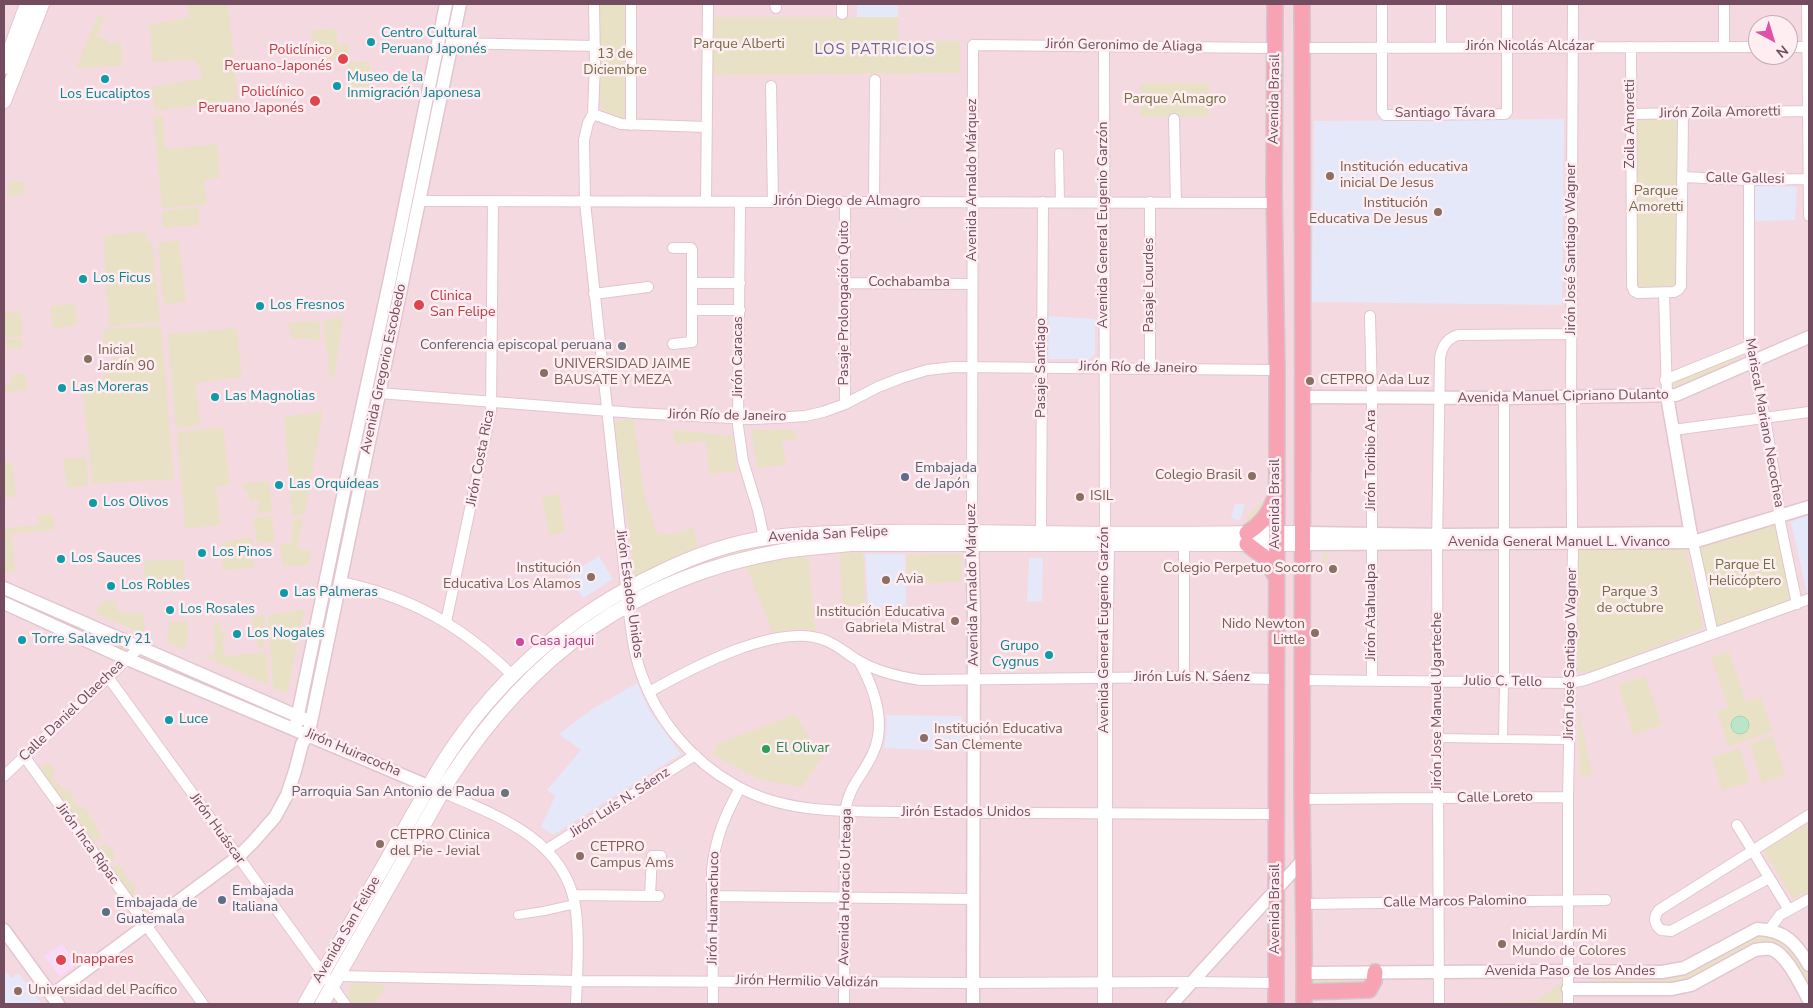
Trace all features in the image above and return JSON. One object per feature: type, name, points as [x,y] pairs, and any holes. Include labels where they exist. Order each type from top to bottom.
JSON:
[{"type":"main road","points":[[4,67],[27,4]]},
{"type":"main road","points":[[4,101],[42,4]]},
{"type":"main road","name":"Avenida Brasil","points":[[1275,4],[1276,1004]]},
{"type":"main road","name":"Avenida Brasil","points":[[1302,4],[1304,397],[1302,799],[1304,998]]},
{"type":"main road","points":[[1276,494],[1266,517],[1247,538],[1265,558],[1276,579]]},
{"type":"main road","name":"Avenida San Felipe","points":[[305,1004],[429,786],[468,726],[512,675],[536,652],[606,600],[627,589],[698,556],[764,538],[821,533],[972,537],[1304,539]]},
{"type":"main road","name":"Avenida San Felipe","points":[[322,1004],[442,792],[466,754],[503,707],[554,655],[584,632],[628,605],[664,587],[700,573],[741,560],[785,551],[851,544],[1041,533],[1184,544],[1247,538]]},
{"type":"main road","name":"Avenida General Eugenio Garzón","points":[[1105,1004],[1106,538]]},
{"type":"main road","points":[[1304,998],[1369,990],[1374,981],[1375,972]]},
{"type":"street","name":"Avenida Gregorio Escobedo","points":[[55,1000],[145,926],[238,857],[265,829],[279,810],[293,779],[302,744],[310,728],[379,394],[423,116],[446,4]]},
{"type":"street","name":"Avenida Gregorio Escobedo","points":[[295,729],[347,476],[398,275],[420,201],[460,4]]},
{"type":"street","name":"Jirón Estados Unidos","points":[[594,4],[593,114],[588,123],[584,140],[585,202],[628,605],[640,672],[649,692],[670,728],[681,742],[710,768],[740,788],[785,805],[818,810],[974,814],[1276,814]]},
{"type":"street","points":[[631,4],[631,125]]},
{"type":"street","points":[[706,202],[708,4]]},
{"type":"street","points":[[1382,4],[1382,47]]},
{"type":"street","points":[[1441,4],[1441,48]]},
{"type":"street","points":[[1507,4],[1507,48]]},
{"type":"street","name":"Jirón José Santiago Wagner","points":[[1568,1004],[1568,797],[1573,539],[1571,334],[1573,4]]},
{"type":"street","points":[[1724,4],[1724,46]]},
{"type":"street","points":[[1808,4],[1809,210]]},
{"type":"street","points":[[452,43],[595,46]]},
{"type":"street","name":"Jirón Geronimo de Aliaga","points":[[973,45],[1275,48]]},
{"type":"street","name":"Avenida Arnaldo Márquez","points":[[973,45],[973,1004]]},
{"type":"street","name":"Avenida General Eugenio Garzón","points":[[1104,46],[1106,538]]},
{"type":"street","name":"Jirón Nicolás Alcázar","points":[[1302,48],[1748,46]]},
{"type":"street","name":"Santiago Távara","points":[[1382,47],[1383,113],[1385,115],[1505,114],[1507,112],[1507,48]]},
{"type":"street","name":"Zoila Amoretti","points":[[1631,47],[1632,287],[1638,293],[1664,293]]},
{"type":"street","points":[[874,202],[875,80]]},
{"type":"street","points":[[771,86],[773,202]]},
{"type":"street","name":"Jirón Zoila Amoretti","points":[[1631,114],[1808,111]]},
{"type":"street","points":[[593,114],[614,123],[631,125],[706,127]]},
{"type":"street","points":[[1683,114],[1681,286],[1674,292],[1664,293],[1665,380],[1672,430],[1692,538],[1713,634]]},
{"type":"street","points":[[423,116],[438,116]]},
{"type":"street","points":[[1174,119],[1176,202]]},
{"type":"street","points":[[1059,153],[1060,202]]},
{"type":"street","name":"Calle Gallesi","points":[[1682,178],[1808,179]]},
{"type":"street","name":"Mariscal Mariano Necochea","points":[[1749,180],[1749,346],[1765,418],[1780,517],[1797,604]]},
{"type":"street","name":"Jirón Diego de Almagro","points":[[420,201],[1274,203]]},
{"type":"street","name":"Jirón Costa Rica","points":[[446,622],[492,401],[492,201]]},
{"type":"street","name":"Jirón Caracas","points":[[740,202],[739,418],[743,461],[758,510],[764,538]]},
{"type":"street","name":"Pasaje Prolongación Quito","points":[[845,202],[845,404]]},
{"type":"street","name":"Pasaje Santiago","points":[[1041,533],[1043,202]]},
{"type":"street","name":"Pasaje Lourdes","points":[[1150,202],[1150,368]]},
{"type":"street","points":[[673,248],[692,249],[692,342],[673,344]]},
{"type":"street","points":[[692,283],[740,283]]},
{"type":"street","name":"Cochabamba","points":[[845,283],[972,284]]},
{"type":"street","points":[[594,294],[648,287]]},
{"type":"street","points":[[692,310],[740,310]]},
{"type":"street","name":"Jirón Toribio Ara","points":[[1370,316],[1372,539]]},
{"type":"street","name":"Jirón Jose Manuel Ugarteche","points":[[1439,1004],[1437,539],[1438,398],[1441,349],[1452,337],[1464,334],[1571,334]]},
{"type":"street","name":"Avenida Manuel Cipriano Dulanto","points":[[1304,397],[1504,398],[1676,395],[1809,337]]},
{"type":"street","points":[[1665,380],[1749,346]]},
{"type":"street","name":"Jirón Río de Janeiro","points":[[379,394],[607,411],[739,418],[805,416],[822,412],[845,404],[878,387],[927,370],[972,366],[1276,370]]},
{"type":"street","points":[[1503,739],[1504,398]]},
{"type":"street","points":[[1672,430],[1809,412]]},
{"type":"street","points":[[347,476],[363,472]]},
{"type":"street","points":[[347,476],[350,479],[356,480],[360,486]]},
{"type":"street","name":"Avenida General Manuel L. Vivanco","points":[[1304,539],[1692,538],[1780,517],[1809,507]]},
{"type":"street","name":"Jirón Atahualpa","points":[[1372,539],[1372,680]]},
{"type":"street","points":[[1184,544],[1184,677]]},
{"type":"street","points":[[340,582],[377,591],[406,601],[446,622],[477,643],[512,675]]},
{"type":"street","name":"Jirón Huiracocha","points":[[4,588],[298,716],[310,728],[429,786],[510,822],[534,838],[546,850],[566,878],[574,899],[577,915],[576,1004]]},
{"type":"street","name":"Julio C. Tello","points":[[1302,680],[1570,683],[1585,680],[1809,599]]},
{"type":"street","name":"Jirón Huiracocha","points":[[4,603],[127,658],[295,729],[310,728]]},
{"type":"street","name":"Jirón Luís N. Sáenz","points":[[649,692],[702,663],[778,638],[798,635],[827,641],[859,661],[878,670],[909,679],[1184,677],[1277,679]]},
{"type":"street","name":"Calle Daniel Olaechea","points":[[4,776],[140,647]]},
{"type":"street","name":"Avenida Horacio Urteaga","points":[[844,1004],[845,811],[847,798],[854,783],[874,753],[878,738],[878,709],[869,678],[859,661]]},
{"type":"street","name":"Jirón Huáscar","points":[[108,677],[323,973],[335,981],[345,1004]]},
{"type":"street","points":[[236,704],[241,691]]},
{"type":"street","points":[[1438,738],[1569,740]]},
{"type":"street","name":"Jirón Luís N. Sáenz","points":[[546,850],[695,755]]},
{"type":"street","name":"Jirón Inca Rípac","points":[[24,756],[203,1004]]},
{"type":"street","name":"Jirón Huamachuco","points":[[713,1004],[712,870],[723,820],[740,788]]},
{"type":"street","name":"Calle Loreto","points":[[1302,799],[1568,797]]},
{"type":"street","points":[[1769,878],[1671,931],[1664,932],[1656,925],[1655,915],[1659,910],[1809,815]]},
{"type":"street","points":[[1737,825],[1789,910]]},
{"type":"street","points":[[518,915],[544,911],[574,899],[655,896],[652,856],[661,856]]},
{"type":"street","points":[[1172,1004],[1303,860]]},
{"type":"street","points":[[712,896],[974,899]]},
{"type":"street","points":[[1809,899],[1780,915],[1769,930],[1784,935],[1792,941],[1799,948],[1809,965]]},
{"type":"street","name":"Calle Marcos Palomino","points":[[1304,904],[1606,900]]},
{"type":"street","name":"Avenida Paso de los Andes","points":[[1305,973],[1567,970],[1662,972],[1684,968],[1757,929],[1769,930]]},
{"type":"street","points":[[4,930],[55,1000]]},
{"type":"street","name":"Avenida Paso de los Andes","points":[[1568,989],[1672,989],[1691,985],[1756,950],[1772,949],[1786,960],[1809,1000]]},
{"type":"street","name":"Jirón Hermilio Valdizán","points":[[335,981],[1276,983]]},
{"type":"shaded area","points":[[4,4],[1809,4],[1809,1004],[4,1004]]},
{"type":"shaded area","points":[[857,4],[898,4],[898,17],[857,17]]},
{"type":"shaded area","name":"Institución Educativa De Jesus","points":[[1564,119],[1562,305],[1312,302],[1314,121]]},
{"type":"shaded area","points":[[1755,185],[1797,187],[1795,220],[1755,221]]},
{"type":"shaded area","points":[[1046,316],[1095,319],[1095,354],[1090,359],[1046,359]]},
{"type":"shaded area","points":[[1235,504],[1245,504],[1240,521],[1231,518]]},
{"type":"shaded area","points":[[1809,515],[1809,593],[1807,594],[1791,522]]},
{"type":"shaded area","name":"Avia","points":[[865,554],[905,554],[906,605],[868,608]]},
{"type":"shaded area","name":"Institución Educativa Los Alamos","points":[[599,556],[613,579],[583,598],[569,575]]},
{"type":"shaded area","points":[[1029,558],[1043,558],[1042,601],[1027,602]]},
{"type":"shaded area","points":[[637,683],[649,710],[681,754],[553,835],[541,827],[555,796],[547,790],[581,750],[559,734],[591,710]]},
{"type":"shaded area","name":"Institución Educativa San Clemente","points":[[886,715],[962,716],[961,751],[884,748],[887,727]]},
{"type":"shaded area","points":[[1740,716],[1746,719],[1749,725],[1746,731],[1740,734],[1734,731],[1731,725],[1734,719]]},
{"type":"shaded area","name":"Inappares","points":[[62,944],[77,964],[60,977],[44,956]]},
{"type":"shaded area","name":"Universidad del Pacífico","points":[[7,972],[11,978],[18,973],[42,1004],[4,1004],[4,975]]},
{"type":"green space","points":[[187,4],[228,4],[238,100],[155,111],[151,87],[203,78],[196,60],[153,62],[149,25],[189,17]]},
{"type":"green space","points":[[450,4],[457,4],[434,111],[430,111]]},
{"type":"green space","name":"13 de Diciembre","points":[[600,4],[630,4],[630,121],[612,119],[600,104]]},
{"type":"green space","points":[[98,15],[105,18],[97,37],[107,39],[108,44],[121,42],[122,66],[76,68]]},
{"type":"green space","name":"Parque Alberti","points":[[711,17],[898,17],[899,41],[960,41],[960,73],[710,75]]},
{"type":"green space","points":[[336,28],[338,45],[348,44],[350,59],[324,61],[315,49],[310,31]]},
{"type":"green space","points":[[369,61],[371,92],[350,94],[347,63]]},
{"type":"green space","name":"Parque Almagro","points":[[1141,83],[1209,83],[1209,117],[1141,117]]},
{"type":"green space","points":[[153,115],[163,116],[165,149],[217,144],[220,178],[204,180],[207,205],[162,208]]},
{"type":"green space","name":"Parque Amoretti","points":[[1639,119],[1674,120],[1678,123],[1677,284],[1675,288],[1638,289],[1635,286],[1635,122]]},
{"type":"green space","points":[[10,181],[23,182],[25,195],[7,196]]},
{"type":"green space","points":[[199,207],[199,225],[163,228],[162,211]]},
{"type":"green space","points":[[146,231],[147,241],[152,242],[160,322],[109,326],[103,236]]},
{"type":"green space","points":[[179,240],[186,301],[164,305],[158,243]]},
{"type":"green space","points":[[75,304],[77,326],[52,328],[50,306]]},
{"type":"green space","points":[[21,311],[22,337],[4,338],[4,312]]},
{"type":"green space","points":[[343,317],[335,376],[330,378],[323,320]]},
{"type":"green space","points":[[319,321],[321,340],[313,341],[312,338],[292,339],[288,323]]},
{"type":"green space","points":[[161,325],[174,479],[93,484],[82,389],[101,386],[101,378],[107,374],[106,362],[114,362],[113,347],[104,347],[103,329]]},
{"type":"green space","points":[[237,328],[242,377],[196,383],[200,425],[176,429],[168,334]]},
{"type":"green space","points":[[22,338],[23,349],[7,349],[6,340]]},
{"type":"green space","points":[[1736,354],[1741,361],[1676,389],[1673,383],[1675,380]]},
{"type":"green space","points":[[25,373],[27,390],[4,393],[4,385],[11,383],[11,375]]},
{"type":"green space","points":[[323,411],[305,514],[292,516],[284,417]]},
{"type":"green space","points":[[634,419],[645,500],[651,513],[655,532],[671,535],[693,528],[699,551],[635,577],[614,421]]},
{"type":"green space","points":[[223,426],[230,485],[216,487],[220,525],[185,529],[177,433]]},
{"type":"green space","points":[[673,430],[733,436],[737,471],[709,474],[706,441],[675,444]]},
{"type":"green space","points":[[751,430],[796,430],[797,439],[782,441],[786,465],[757,468]]},
{"type":"green space","points":[[86,457],[88,485],[67,488],[63,459]]},
{"type":"green space","points":[[12,462],[16,497],[4,497],[4,463]]},
{"type":"green space","points":[[351,479],[357,479],[347,527],[341,526]]},
{"type":"green space","points":[[269,481],[272,512],[259,514],[257,511],[260,500],[250,502],[247,492],[242,485]]},
{"type":"green space","points":[[559,494],[565,532],[549,535],[542,497]]},
{"type":"green space","points":[[1262,501],[1266,503],[1264,509],[1250,523],[1247,522],[1246,519],[1249,514]]},
{"type":"green space","points":[[51,514],[53,516],[54,530],[4,534],[4,528],[39,525],[37,516]]},
{"type":"green space","points":[[272,515],[275,542],[257,543],[253,518]]},
{"type":"green space","points":[[303,518],[297,548],[312,552],[308,565],[283,567],[280,544],[292,542],[293,520]]},
{"type":"green space","name":"Parque El Helicóptero","points":[[1775,524],[1792,601],[1717,626],[1697,547]]},
{"type":"green space","points":[[4,535],[12,535],[15,572],[4,573]]},
{"type":"green space","points":[[889,536],[773,551],[640,598],[638,588],[703,559],[765,543]]},
{"type":"green space","points":[[252,537],[254,568],[223,570],[222,542]]},
{"type":"green space","name":"Parque 3 de octubre","points":[[1577,548],[1686,549],[1703,624],[1702,629],[1588,673],[1581,672],[1577,669]]},
{"type":"green space","points":[[839,551],[863,551],[865,605],[843,606]]},
{"type":"green space","points":[[1321,552],[1330,553],[1323,566],[1312,572],[1312,564],[1318,565],[1322,562],[1323,556]]},
{"type":"green space","points":[[808,554],[816,633],[812,630],[801,628],[773,634],[746,566]]},
{"type":"green space","points":[[962,554],[961,582],[908,584],[906,555]]},
{"type":"green space","points":[[335,557],[342,558],[323,640],[318,640]]},
{"type":"green space","points":[[183,559],[185,584],[145,587],[144,561]]},
{"type":"green space","points":[[4,592],[127,646],[125,653],[4,600]]},
{"type":"green space","points":[[116,600],[118,611],[123,613],[143,612],[145,635],[95,613],[103,601]]},
{"type":"green space","points":[[305,609],[287,694],[273,688],[268,615]]},
{"type":"green space","points":[[265,615],[265,647],[258,648],[251,617]]},
{"type":"green space","points":[[220,620],[221,632],[225,632],[226,637],[222,638],[225,656],[266,652],[269,686],[206,657],[213,654],[215,646],[213,625]]},
{"type":"green space","points":[[188,621],[188,636],[184,650],[165,641],[169,632],[168,622]]},
{"type":"green space","points":[[1729,651],[1746,702],[1761,697],[1773,732],[1728,747],[1717,711],[1728,707],[1711,657]]},
{"type":"green space","points":[[147,653],[291,715],[287,724],[142,660]]},
{"type":"green space","points":[[313,659],[320,659],[308,712],[303,710]]},
{"type":"green space","points":[[1645,676],[1662,725],[1634,735],[1618,685]]},
{"type":"green space","points":[[1578,704],[1592,776],[1580,776]]},
{"type":"green space","name":"El Olivar","points":[[795,714],[822,757],[802,787],[761,780],[712,755],[717,744]]},
{"type":"green space","points":[[1773,736],[1785,775],[1762,783],[1750,743]]},
{"type":"green space","points":[[1740,748],[1750,782],[1722,791],[1712,757]]},
{"type":"green space","points":[[48,762],[55,771],[52,775],[63,790],[68,788],[78,807],[83,807],[88,812],[102,837],[90,846],[37,770]]},
{"type":"green space","points":[[1809,823],[1809,891],[1793,899],[1763,850]]},
{"type":"green space","points":[[106,844],[113,850],[115,859],[110,864],[113,867],[119,863],[128,879],[136,886],[134,891],[137,898],[142,897],[149,908],[143,915],[96,850]]},
{"type":"green space","points":[[1758,934],[1774,936],[1797,951],[1809,972],[1809,984],[1804,976],[1798,974],[1772,947],[1696,978],[1678,983],[1594,984],[1594,973],[1662,975]]},
{"type":"green space","points":[[1312,979],[1365,979],[1364,987],[1312,986]]},
{"type":"green space","points":[[351,981],[386,985],[375,1004],[352,1004],[348,997]]},
{"type":"green space","points":[[1561,982],[1561,1004],[1448,1004],[1537,1001]]},
{"type":"place","name":"Centro Cultural Peruano Japonés","points":[[371,42]]},
{"type":"place","name":"Policlínico Peruano-Japonés","points":[[343,59]]},
{"type":"place","name":"Los Eucaliptos","points":[[105,79]]},
{"type":"place","name":"Museo de la Inmigración Japonesa","points":[[337,86]]},
{"type":"place","name":"Policlínico Peruano Japonés","points":[[315,101]]},
{"type":"place","name":"Institución educativa inicial De Jesus","points":[[1330,176]]},
{"type":"place","name":"Institución Educativa De Jesus","points":[[1438,212]]},
{"type":"place","name":"Los Ficus","points":[[83,279]]},
{"type":"place","name":"Clinica San Felipe","points":[[419,305]]},
{"type":"place","name":"Los Fresnos","points":[[260,306]]},
{"type":"place","name":"Conferencia episcopal peruana","points":[[622,346]]},
{"type":"place","name":"Inicial Jardín 90","points":[[88,359]]},
{"type":"place","name":"UNIVERSIDAD JAIME BAUSATE Y MEZA","points":[[544,373]]},
{"type":"place","name":"CETPRO Ada Luz","points":[[1310,381]]},
{"type":"place","name":"Las Moreras","points":[[62,388]]},
{"type":"place","name":"Las Magnolias","points":[[215,397]]},
{"type":"place","name":"Colegio Brasil","points":[[1252,476]]},
{"type":"place","name":"Embajada de Japón","points":[[905,477]]},
{"type":"place","name":"Las Orquídeas","points":[[279,485]]},
{"type":"place","name":"ISIL","points":[[1080,497]]},
{"type":"place","name":"Los Olivos","points":[[93,503]]},
{"type":"place","name":"Los Pinos","points":[[202,553]]},
{"type":"place","name":"Los Sauces","points":[[61,559]]},
{"type":"place","name":"Colegio Perpetuo Socorro","points":[[1333,569]]},
{"type":"place","name":"Institución Educativa Los Alamos","points":[[591,577]]},
{"type":"place","name":"Avia","points":[[886,580]]},
{"type":"place","name":"Los Robles","points":[[111,586]]},
{"type":"place","name":"Las Palmeras","points":[[284,593]]},
{"type":"place","name":"Los Rosales","points":[[170,610]]},
{"type":"place","name":"Institución Educativa Gabriela Mistral","points":[[955,621]]},
{"type":"place","name":"Nido Newton Little","points":[[1315,633]]},
{"type":"place","name":"Los Nogales","points":[[237,634]]},
{"type":"place","name":"Torre Salavedry 21","points":[[22,640]]},
{"type":"place","name":"Casa jaqui","points":[[520,642]]},
{"type":"place","name":"Grupo Cygnus","points":[[1049,655]]},
{"type":"place","name":"Luce","points":[[169,720]]},
{"type":"place","name":"Institución Educativa San Clemente","points":[[924,738]]},
{"type":"place","name":"El Olivar","points":[[766,749]]},
{"type":"place","name":"Parroquia San Antonio de Padua","points":[[505,793]]},
{"type":"place","name":"CETPRO Clinica del Pie - Jevial","points":[[380,844]]},
{"type":"place","name":"CETPRO Campus Ams","points":[[580,856]]},
{"type":"place","name":"Embajada Italiana","points":[[222,900]]},
{"type":"place","name":"Embajada de Guatemala","points":[[106,912]]},
{"type":"place","name":"Inicial Jardín Mi Mundo de Colores","points":[[1502,944]]},
{"type":"place","name":"Inappares","points":[[61,960]]},
{"type":"place","name":"Universidad del Pacífico","points":[[18,991]]},
{"type":"district","name":"LOS PATRICIOS","points":[[875,50]]}]
